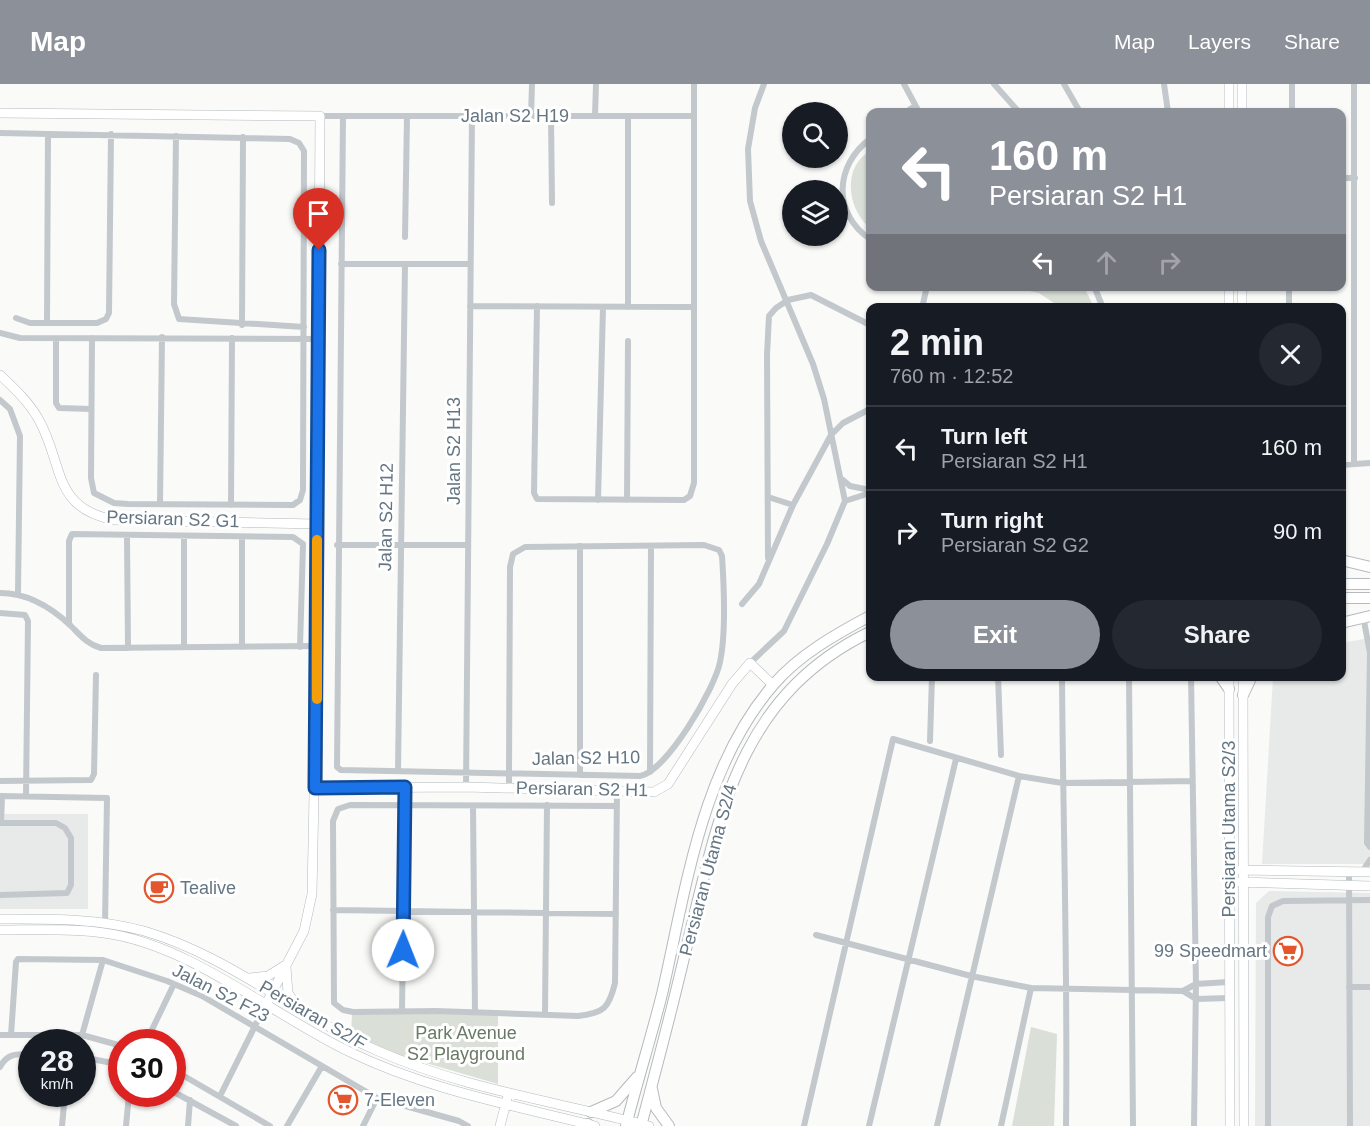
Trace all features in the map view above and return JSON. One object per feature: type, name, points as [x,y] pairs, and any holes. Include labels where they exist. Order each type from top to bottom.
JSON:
[{"type":"main road","points":[[1346,561],[1370,567]]},
{"type":"main road","points":[[1346,584],[1370,584]]},
{"type":"main road","points":[[1346,598],[1370,598]]},
{"type":"main road","points":[[627,1123],[709,808],[738,735],[773,685],[816,648],[866,618]]},
{"type":"main road","points":[[1346,622],[1368,619]]},
{"type":"main road","name":"Persiaran Utama S2/4","points":[[644,1125],[651,1086],[710,850],[736,772],[759,727],[803,676],[866,635]]},
{"type":"main road","points":[[1223,681],[1229,689]]},
{"type":"main road","points":[[1243,695],[1250,681]]},
{"type":"main road","points":[[591,1112],[616,1101],[639,1075]]},
{"type":"main road","points":[[651,1086],[656,1108],[669,1126]]},
{"type":"street","points":[[531,116],[532,84]]},
{"type":"street","points":[[596,84],[596,116]]},
{"type":"street","points":[[537,306],[534,493],[537,499],[684,500],[693,491],[694,483],[692,307],[694,84]]},
{"type":"street","points":[[764,84],[751,127],[748,175],[750,201],[761,241],[785,302],[807,347],[824,399],[845,501],[827,544],[784,631],[750,663],[773,685]]},
{"type":"street","points":[[904,84],[915,106],[912,108]]},
{"type":"street","points":[[994,84],[1015,108]]},
{"type":"street","points":[[1064,84],[1078,108]]},
{"type":"street","points":[[1164,84],[1167,108]]},
{"type":"street","points":[[1228,84],[1228,108]]},
{"type":"street","points":[[1242,84],[1242,108]]},
{"type":"street","points":[[1292,84],[1292,108]]},
{"type":"street","points":[[1354,84],[1354,464]]},
{"type":"street","points":[[0,113],[320,116],[318,646],[312,894],[304,931],[220,1096]]},
{"type":"street","name":"Jalan S2 H19","points":[[320,116],[693,116]]},
{"type":"street","points":[[339,116],[341,264],[337,545],[468,545]]},
{"type":"street","points":[[405,237],[407,116]]},
{"type":"street","name":"Jalan S2 H13","points":[[466,787],[471,116]]},
{"type":"street","points":[[551,116],[552,203]]},
{"type":"street","points":[[628,116],[628,307]]},
{"type":"street","points":[[0,133],[290,139],[299,143],[304,151],[303,490],[300,500],[292,505],[231,506],[114,503],[94,493],[91,478],[92,338]]},
{"type":"street","points":[[47,323],[48,134]]},
{"type":"street","points":[[16,318],[30,323],[97,323],[106,319],[109,313],[111,134]]},
{"type":"street","points":[[176,136],[176,313],[179,319],[242,325],[304,327]]},
{"type":"street","points":[[242,325],[243,137]]},
{"type":"street","points":[[866,142],[856,149],[843,177],[848,213],[856,227],[866,236]]},
{"type":"street","points":[[1346,178],[1355,178]]},
{"type":"street","points":[[341,264],[470,264]]},
{"type":"street","name":"Jalan S2 H12","points":[[398,771],[405,264]]},
{"type":"street","points":[[768,558],[767,327],[769,316],[785,302],[811,295],[866,324]]},
{"type":"street","points":[[470,306],[692,307]]},
{"type":"street","points":[[598,501],[603,307]]},
{"type":"street","points":[[0,333],[20,338],[318,339]]},
{"type":"street","points":[[160,504],[162,337]]},
{"type":"street","points":[[56,338],[56,403],[59,408],[91,409]]},
{"type":"street","points":[[231,506],[232,338]]},
{"type":"street","points":[[627,500],[628,342]]},
{"type":"street","name":"Persiaran S2 G1","points":[[0,375],[25,398],[39,420],[70,496],[80,508],[96,516],[114,519],[317,524]]},
{"type":"street","points":[[0,400],[10,409],[17,424],[20,444],[18,593]]},
{"type":"street","points":[[742,604],[759,584],[768,558],[793,505],[831,435],[843,423],[866,411]]},
{"type":"street","points":[[1346,465],[1370,464]]},
{"type":"street","points":[[840,477],[850,486],[866,490]]},
{"type":"street","points":[[845,501],[866,493]]},
{"type":"street","points":[[768,496],[793,505]]},
{"type":"street","points":[[69,624],[70,536],[293,537],[303,544],[300,646]]},
{"type":"street","points":[[128,536],[128,648]]},
{"type":"street","points":[[184,537],[184,647]]},
{"type":"street","points":[[242,537],[242,647]]},
{"type":"street","name":"Jalan S2 H10","points":[[337,545],[336,767],[341,770],[640,776],[662,763],[675,746],[717,676],[721,659],[723,571],[722,556],[719,550],[713,546],[651,546]]},
{"type":"street","points":[[580,546],[580,775]]},
{"type":"street","points":[[509,788],[510,567],[513,554],[525,547],[651,546],[650,772]]},
{"type":"street","points":[[0,593],[18,593],[31,597],[97,647],[318,646]]},
{"type":"street","points":[[0,613],[18,613],[25,615],[28,621],[26,796]]},
{"type":"street","points":[[1368,619],[1370,688],[1367,843],[1370,846]]},
{"type":"street","name":"Persiaran S2 H1","points":[[315,788],[466,787],[654,792],[668,784],[732,684],[750,663]]},
{"type":"street","points":[[0,781],[91,780],[94,774],[96,675]]},
{"type":"street","points":[[930,741],[932,681]]},
{"type":"street","points":[[998,681],[1001,755]]},
{"type":"street","points":[[1062,681],[1067,989],[1066,1126]]},
{"type":"street","points":[[1129,681],[1133,1126]]},
{"type":"street","points":[[1191,681],[1196,984],[1194,1126]]},
{"type":"street","name":"Persiaran Utama S2/3","points":[[1229,681],[1230,1126]]},
{"type":"street","name":"Persiaran Utama S2/3","points":[[1243,681],[1244,1126]]},
{"type":"street","points":[[804,1126],[893,739],[1019,776],[1062,783],[1192,781]]},
{"type":"street","points":[[869,1126],[956,759]]},
{"type":"street","points":[[937,1126],[1019,776]]},
{"type":"street","points":[[402,1011],[405,787]]},
{"type":"street","points":[[617,791],[617,806],[616,914],[615,983],[610,1002],[597,1014],[578,1016],[545,1013],[353,1012],[343,1011],[334,1003],[333,831],[338,808],[350,805],[405,802],[473,806],[617,806]]},
{"type":"street","points":[[0,895],[60,894],[67,893],[71,885],[71,838],[64,828],[56,823],[1,823],[1,796],[107,798],[105,928]]},
{"type":"street","points":[[473,806],[475,1012]]},
{"type":"street","points":[[545,1013],[546,806]]},
{"type":"street","points":[[1229,869],[1366,872],[1370,860]]},
{"type":"street","points":[[1349,872],[1350,1126]]},
{"type":"street","points":[[1229,881],[1370,886]]},
{"type":"street","points":[[1268,1126],[1268,917],[1272,906],[1283,900],[1370,900]]},
{"type":"street","points":[[333,910],[616,914]]},
{"type":"street","name":"Persiaran S2/F","points":[[0,919],[144,931],[189,947],[249,978],[378,1052],[425,1069],[509,1093],[627,1123],[644,1125]]},
{"type":"street","name":"Persiaran S2/F","points":[[0,930],[105,928],[167,952],[266,1004],[350,1052],[401,1075],[506,1105],[590,1125]]},
{"type":"street","points":[[816,935],[971,976],[1031,988],[1183,991],[1196,984],[1228,982]]},
{"type":"street","name":"Jalan S2 F23","points":[[11,1035],[18,959],[103,960],[202,996],[377,1098],[459,1120],[468,1126]]},
{"type":"street","points":[[84,1029],[103,960]]},
{"type":"street","points":[[249,978],[268,976],[286,965]]},
{"type":"street","points":[[286,965],[288,993],[297,1007]]},
{"type":"street","points":[[152,1029],[174,984]]},
{"type":"street","points":[[1349,987],[1370,987]]},
{"type":"street","points":[[1001,1126],[1031,988]]},
{"type":"street","points":[[1183,991],[1196,999],[1229,998]]},
{"type":"street","points":[[0,1035],[18,1035]]},
{"type":"street","points":[[0,1067],[5,1058],[18,1054]]},
{"type":"street","points":[[287,1126],[322,1066]]},
{"type":"street","points":[[186,1077],[270,1126]]},
{"type":"street","points":[[500,1126],[509,1093]]},
{"type":"street","points":[[186,1098],[236,1126]]},
{"type":"street","points":[[363,1126],[377,1098]]},
{"type":"street","points":[[188,1126],[190,1100]]},
{"type":"street","points":[[62,1126],[64,1107]]},
{"type":"street","points":[[126,1126],[128,1107]]},
{"type":"shaded area","points":[[1370,638],[1370,864],[1262,864],[1273,681],[1346,681],[1346,642]]},
{"type":"shaded area","points":[[0,814],[88,814],[88,909],[0,909]]},
{"type":"shaded area","points":[[1269,891],[1370,893],[1370,1126],[1255,1126],[1256,903]]},
{"type":"green space","points":[[866,154],[866,224],[856,210],[851,188],[855,167]]},
{"type":"green space","points":[[1029,291],[1086,291],[1092,303],[1054,303],[1039,293]]},
{"type":"green space","name":"Park Avenue S2 Playground","points":[[439,1011],[498,1014],[498,1084],[378,1049],[351,1035],[352,1014]]},
{"type":"green space","points":[[1031,1027],[1057,1034],[1054,1126],[1012,1126]]},
{"type":"slow traffic","points":[[317,540],[317,699]]},
{"type":"place","name":"Tealive","points":[[159,888]]},
{"type":"place","name":"99 Speedmart","points":[[1288,951]]},
{"type":"place","name":"7-Eleven","points":[[343,1100]]},
{"type":"route","points":[[319,250],[318,646],[315,788],[405,787],[403,950]]}]
